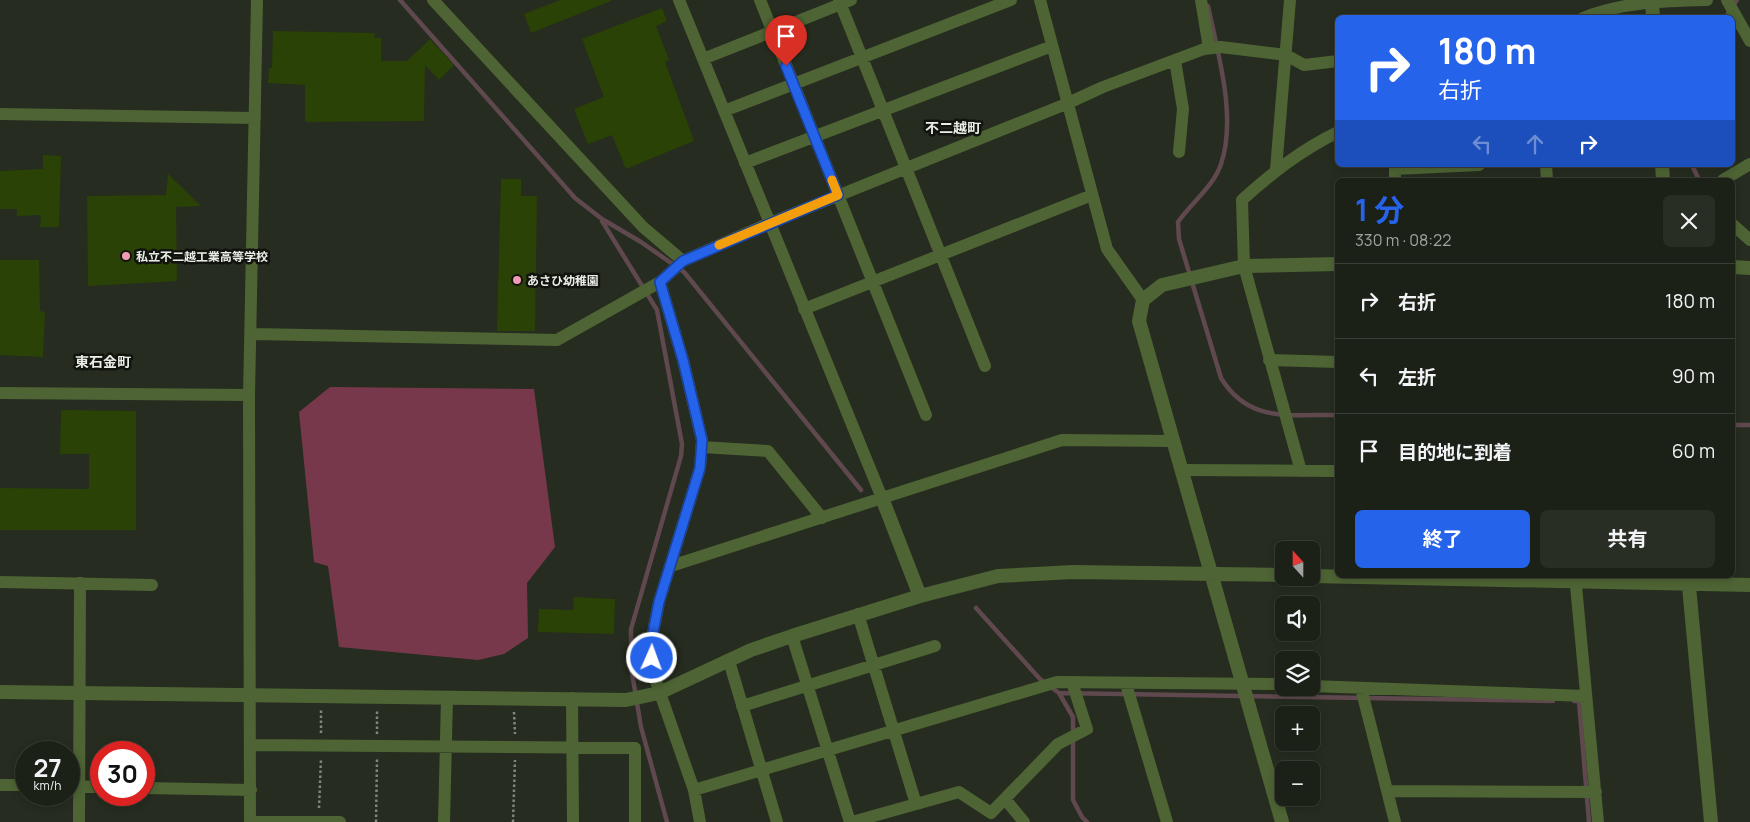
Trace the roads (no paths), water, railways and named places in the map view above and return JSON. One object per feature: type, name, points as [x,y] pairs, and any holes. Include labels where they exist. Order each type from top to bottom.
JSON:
[{"type":"street","points":[[257,0],[249,395],[250,822],[340,822]]},
{"type":"street","points":[[433,0],[643,227],[683,261]]},
{"type":"street","points":[[760,0],[926,415]]},
{"type":"street","points":[[724,111],[1010,0]]},
{"type":"street","points":[[1040,0],[1066,104],[1107,249],[1143,300]]},
{"type":"street","points":[[1201,0],[1215,48]]},
{"type":"street","points":[[1276,169],[1290,0]]},
{"type":"street","points":[[1590,15],[1652,1],[1707,0]]},
{"type":"street","points":[[1727,0],[1750,40]]},
{"type":"street","points":[[682,1],[703,59],[920,596]]},
{"type":"street","points":[[703,59],[844,1],[862,58],[985,366]]},
{"type":"street","points":[[1652,1],[1653,15]]},
{"type":"street","points":[[745,163],[1052,46]]},
{"type":"street","points":[[250,334],[557,340],[660,282],[683,261],[838,195],[1066,104],[1103,87],[1175,60],[1215,48],[1286,55],[1304,65],[1335,61]]},
{"type":"street","points":[[1175,60],[1183,109],[1179,152]]},
{"type":"street","points":[[0,114],[256,118]]},
{"type":"street","points":[[1301,471],[1244,266],[1242,200],[1276,169],[1315,143],[1335,133]]},
{"type":"street","points":[[1726,178],[1750,164]]},
{"type":"street","points":[[1395,178],[1395,169],[1437,167]]},
{"type":"street","points":[[804,309],[1092,195]]},
{"type":"street","points":[[1735,227],[1750,240]]},
{"type":"street","points":[[1282,822],[1139,321],[1143,300],[1162,285],[1244,266],[1335,264]]},
{"type":"street","points":[[1735,267],[1750,268]]},
{"type":"street","points":[[660,282],[685,369],[702,447],[700,468],[659,602],[651,643],[653,673],[694,790],[700,822]]},
{"type":"street","points":[[1269,360],[1335,362]]},
{"type":"street","points":[[0,393],[249,395]]},
{"type":"street","points":[[671,566],[1062,440],[1174,441]]},
{"type":"street","points":[[702,447],[768,451],[822,518]]},
{"type":"street","points":[[1181,470],[1335,471]]},
{"type":"street","points":[[0,692],[626,700],[659,694],[751,650],[858,614],[998,576],[1073,572],[1275,575]]},
{"type":"street","points":[[1320,576],[1335,576]]},
{"type":"street","points":[[1487,578],[1689,579],[1750,585]]},
{"type":"street","points":[[1575,579],[1598,822]]},
{"type":"street","points":[[1689,579],[1711,822]]},
{"type":"street","points":[[0,582],[152,585]]},
{"type":"street","points":[[77,741],[80,694],[80,584]]},
{"type":"street","points":[[858,614],[916,804]]},
{"type":"street","points":[[792,636],[851,822],[888,817],[916,804],[959,792],[992,813],[1058,744],[1087,729],[1072,682]]},
{"type":"street","points":[[742,706],[935,646]]},
{"type":"street","points":[[729,661],[777,822]]},
{"type":"street","points":[[694,790],[1057,682],[1126,684],[1242,682],[1275,684]]},
{"type":"street","points":[[1126,684],[1167,822]]},
{"type":"street","points":[[1320,686],[1586,696]]},
{"type":"street","points":[[1362,688],[1395,822]]},
{"type":"street","points":[[444,822],[447,698]]},
{"type":"street","points":[[572,698],[573,822]]},
{"type":"street","points":[[251,744],[635,748],[635,822]]},
{"type":"street","points":[[0,785],[15,785]]},
{"type":"street","points":[[155,788],[250,790]]},
{"type":"street","points":[[1387,791],[1596,792]]},
{"type":"street","points":[[1005,799],[1024,822]]},
{"type":"street","points":[[77,806],[79,822]]},
{"type":"waterway","points":[[400,0],[575,198],[602,219],[641,242],[684,272],[861,490]]},
{"type":"waterway","points":[[1727,15],[1737,0]]},
{"type":"waterway","points":[[1208,6],[1221,65],[1227,106],[1225,146],[1218,172],[1208,187],[1178,222],[1179,239],[1221,378],[1232,393],[1244,403],[1258,410],[1288,415],[1335,415]]},
{"type":"waterway","points":[[1693,167],[1698,178]]},
{"type":"waterway","points":[[602,221],[657,310],[682,444],[681,456],[631,629],[631,667],[641,727],[667,822]]},
{"type":"waterway","points":[[1735,425],[1750,425]]},
{"type":"waterway","points":[[976,608],[1040,679],[1059,693],[1553,701]]},
{"type":"waterway","points":[[1059,693],[1073,717],[1073,800],[1082,817],[1087,822]]},
{"type":"waterway","points":[[1574,701],[1579,701],[1589,822]]},
{"type":"place","name":"私立不二越工業高等学校","points":[[126,256]]},
{"type":"place","name":"あさひ幼稚園","points":[[517,280]]},
{"type":"district","name":"不二越町","points":[[953,127]]},
{"type":"district","name":"東石金町","points":[[103,361]]}]
